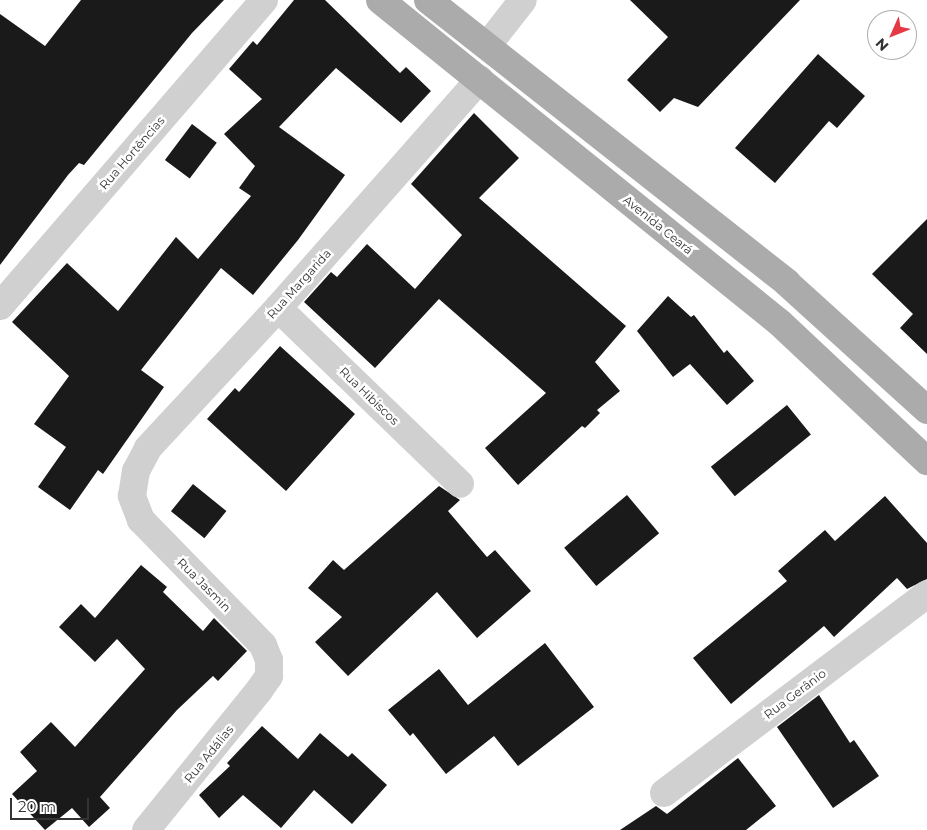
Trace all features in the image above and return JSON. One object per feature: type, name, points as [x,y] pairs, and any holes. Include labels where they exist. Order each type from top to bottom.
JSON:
[{"type":"main road","name":"Avenida Ceará","points":[[380,0],[780,323],[927,461]]},
{"type":"main road","points":[[428,0],[787,283],[927,410]]},
{"type":"street","name":"Rua Hortências","points":[[0,306],[264,0]]},
{"type":"street","points":[[488,46],[523,0]]},
{"type":"street","name":"Rua Margarida","points":[[132,496],[136,471],[148,448],[278,308],[480,79]]},
{"type":"street","name":"Rua Hibiscos","points":[[278,308],[460,484]]},
{"type":"street","name":"Rua Jasmin","points":[[132,496],[141,520],[264,645],[269,660],[269,676]]},
{"type":"street","name":"Rua Gerânio","points":[[664,794],[927,594]]},
{"type":"street","name":"Rua Adálias","points":[[146,830],[218,745],[269,676]]},
{"type":"building","points":[[81,0],[224,0],[192,33],[84,165],[79,163],[68,175],[0,265],[0,14],[45,46]]},
{"type":"building","points":[[294,0],[325,0],[400,73],[406,67],[431,91],[401,123],[336,68],[279,127],[345,175],[298,240],[253,295],[221,268],[141,370],[164,387],[103,474],[98,470],[70,510],[38,487],[66,447],[34,424],[69,376],[12,322],[67,263],[118,311],[176,237],[198,259],[251,196],[239,188],[255,166],[224,134],[262,99],[229,69],[253,41],[257,45]]},
{"type":"building","points":[[630,0],[800,0],[698,107],[674,98],[660,112],[627,80],[668,37]]},
{"type":"building","points":[[818,54],[865,96],[837,128],[829,121],[775,183],[735,148]]},
{"type":"building","points":[[474,113],[519,158],[479,198],[626,326],[595,362],[620,391],[597,410],[600,413],[585,428],[582,426],[518,485],[485,448],[546,393],[439,299],[375,368],[304,302],[331,272],[337,277],[367,244],[415,289],[462,235],[411,184]]},
{"type":"building","points":[[192,124],[217,143],[190,179],[165,160]]},
{"type":"building","points":[[927,219],[927,354],[900,328],[913,314],[872,274]]},
{"type":"building","points":[[668,296],[691,317],[694,315],[724,353],[727,350],[754,381],[727,405],[690,364],[673,377],[637,331]]},
{"type":"building","points":[[280,346],[355,414],[286,491],[207,419],[235,388],[239,392]]},
{"type":"building","points":[[787,405],[811,435],[735,496],[711,467]]},
{"type":"building","points":[[193,484],[226,511],[204,538],[171,511]]},
{"type":"building","points":[[439,486],[460,500],[448,511],[487,557],[495,550],[531,591],[477,638],[437,592],[348,676],[315,642],[342,617],[308,588],[333,560],[344,570]]},
{"type":"building","points":[[627,495],[659,533],[596,586],[564,548]]},
{"type":"building","points":[[885,496],[927,543],[927,579],[907,589],[897,578],[834,637],[824,626],[731,704],[693,658],[787,581],[778,571],[825,530],[835,541]]},
{"type":"building","points":[[141,565],[167,587],[163,592],[203,631],[214,618],[247,651],[218,681],[213,676],[177,710],[100,797],[110,808],[89,827],[72,808],[45,830],[12,794],[37,771],[20,752],[51,722],[75,747],[145,669],[117,639],[95,662],[59,627],[81,604],[95,618]]},
{"type":"building","points":[[545,643],[594,707],[518,766],[494,736],[446,774],[413,733],[410,736],[388,710],[439,669],[468,705]]},
{"type":"building","points":[[819,695],[850,743],[854,740],[879,776],[833,808],[777,727]]},
{"type":"building","points":[[262,726],[298,759],[320,733],[348,757],[352,753],[387,785],[352,824],[314,790],[281,828],[243,795],[219,818],[199,795],[230,766],[227,763]]},
{"type":"building","points":[[738,758],[776,806],[746,830],[620,830],[656,806],[667,814]]}]
